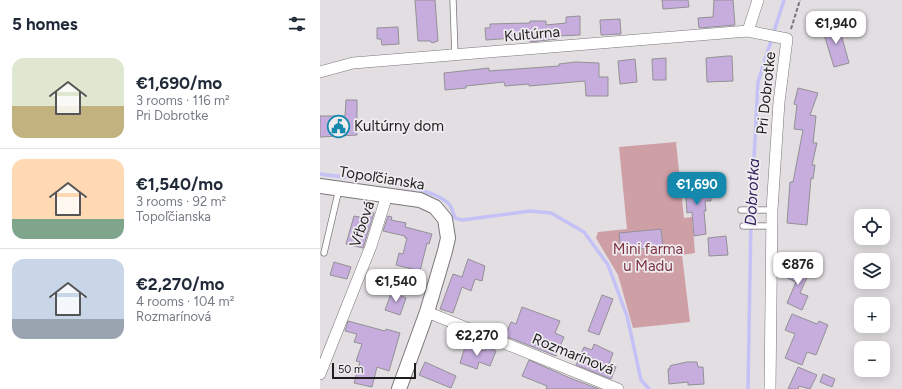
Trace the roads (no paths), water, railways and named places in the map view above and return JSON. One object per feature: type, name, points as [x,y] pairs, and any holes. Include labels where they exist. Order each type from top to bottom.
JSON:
[{"type":"street","points":[[748,31],[758,0]]},
{"type":"street","name":"Kultúrna","points":[[320,72],[353,63],[748,31],[787,39]]},
{"type":"street","name":"Pri Dobrotke","points":[[770,389],[772,210],[779,102],[787,39]]},
{"type":"street","name":"Topoľčianska","points":[[320,186],[420,200],[430,203],[438,210],[445,220],[448,238],[427,312],[399,389]]},
{"type":"street","name":"Vŕbová","points":[[320,374],[371,246],[388,195]]},
{"type":"street","name":"Rozmarínová","points":[[427,312],[618,389]]},
{"type":"lane","points":[[453,0],[455,55]]},
{"type":"lane","points":[[324,253],[339,188]]},
{"type":"lane","points":[[741,210],[772,210]]},
{"type":"lane","points":[[743,226],[772,226]]},
{"type":"waterway","name":"Dobrotka","points":[[748,389],[751,216],[758,82],[784,0]]},
{"type":"waterway","points":[[320,174],[388,183],[425,191],[439,197],[449,204],[455,218],[462,220],[530,211],[551,213],[584,232],[608,265],[627,316],[641,380],[649,389]]},
{"type":"place","name":"Kultúrny dom","points":[[339,126]]},
{"type":"park label","name":"Mini farma u Madu","points":[[648,258]]}]
